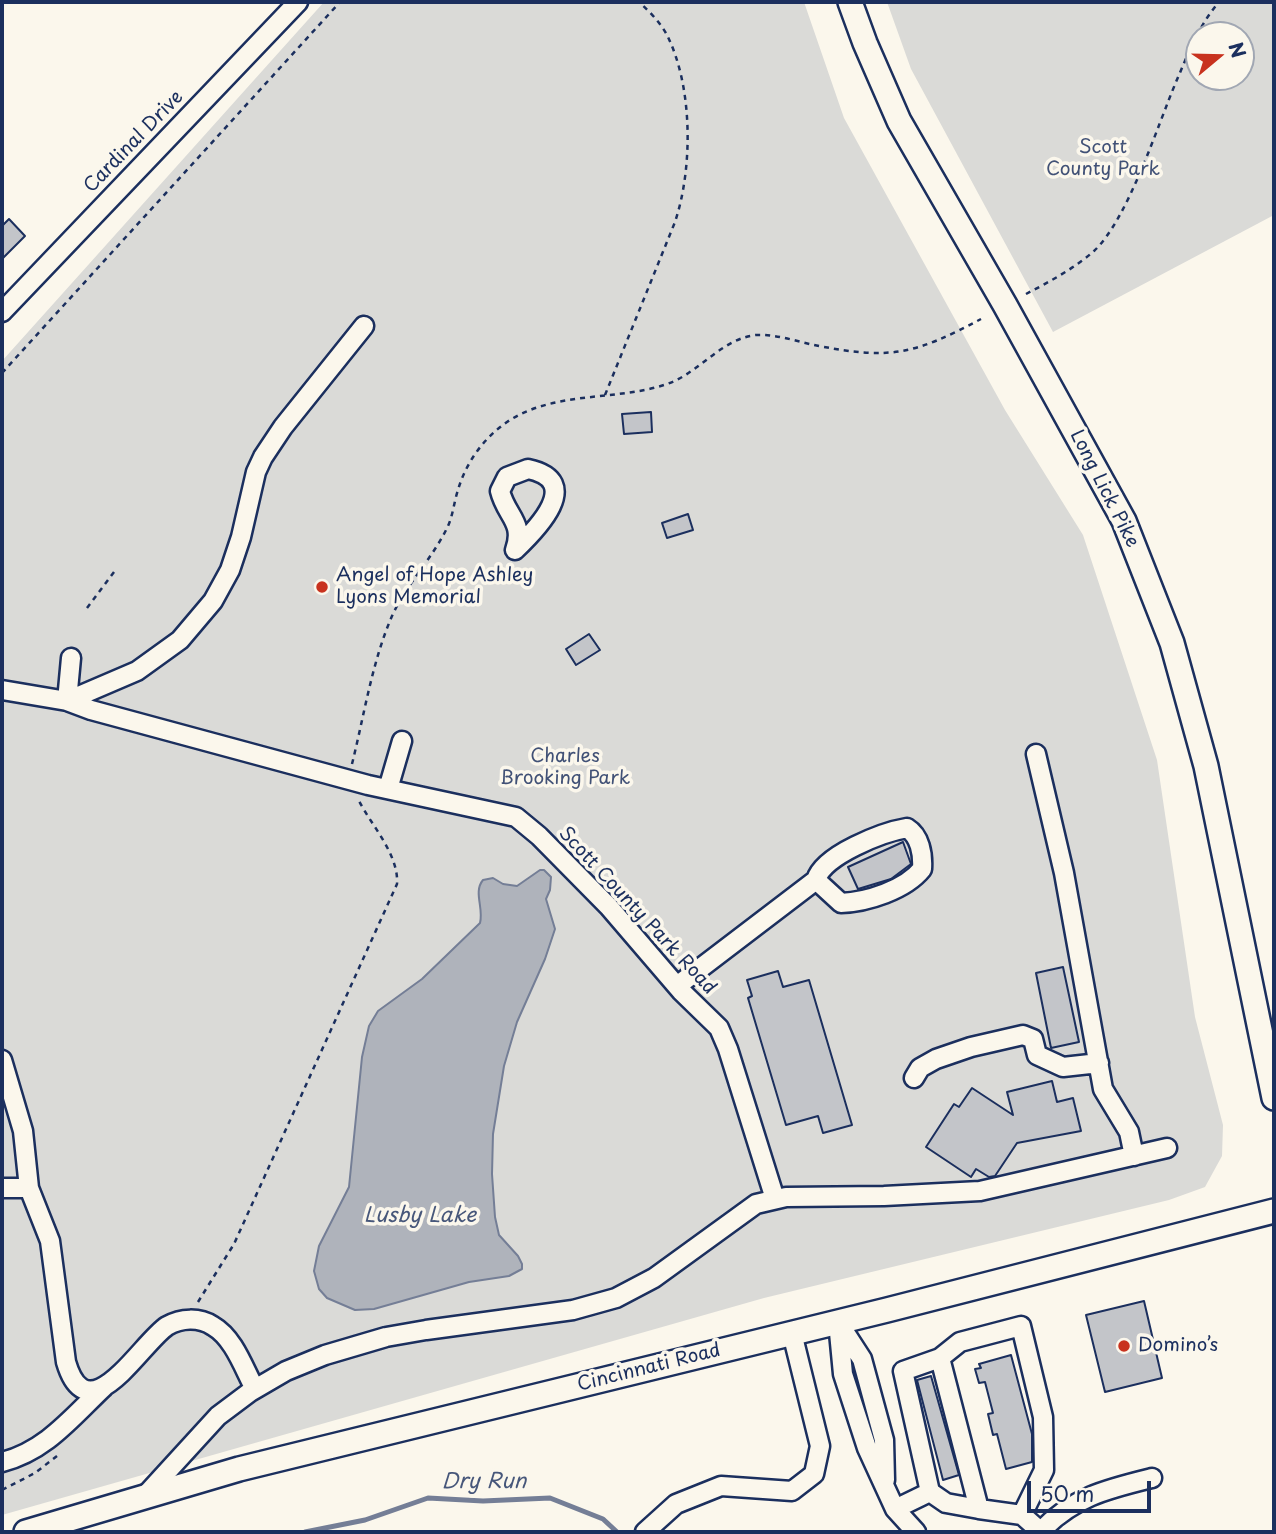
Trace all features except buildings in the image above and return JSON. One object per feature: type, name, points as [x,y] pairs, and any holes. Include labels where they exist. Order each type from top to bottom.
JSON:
[{"type":"main road","name":"Long Lick Pike","points":[[850,2],[899,121],[1005,305],[1124,521],[1172,643],[1206,766],[1274,1098]]},
{"type":"main road","name":"Cincinnati Road","points":[[26,1532],[239,1469],[792,1334],[1274,1211]]},
{"type":"street","name":"Cardinal Drive","points":[[2,311],[298,2]]},
{"type":"street","points":[[71,658],[67,701],[152,662],[180,640],[203,615],[230,570],[241,537],[251,488],[262,457],[364,326]]},
{"type":"street","name":"Scott County Park Road","points":[[2,691],[67,701],[135,723],[351,780],[516,817],[577,873],[677,986],[719,1028],[775,1199]]},
{"type":"street","points":[[388,789],[402,741]]},
{"type":"street","points":[[1036,754],[1064,873],[1103,1089],[1129,1132],[1134,1156]]},
{"type":"street","points":[[677,986],[816,880],[829,862],[863,842],[907,828],[913,832],[921,849],[922,869],[913,880],[874,896],[841,903],[816,880]]},
{"type":"street","points":[[914,1078],[920,1068],[936,1059],[971,1047],[1023,1035],[1033,1039],[1037,1055],[1063,1067],[1099,1063]]},
{"type":"street","points":[[2,1060],[23,1131],[29,1188],[50,1241],[69,1372],[84,1388],[91,1390],[104,1387]]},
{"type":"street","points":[[143,1497],[204,1430],[233,1403],[305,1363],[366,1342],[426,1329],[573,1310],[616,1298],[653,1278],[751,1206],[775,1199],[980,1191],[1167,1148]]},
{"type":"street","points":[[2,1188],[29,1188]]},
{"type":"street","points":[[2,1462],[43,1444],[122,1373],[157,1334],[168,1326],[185,1320],[204,1321],[216,1327],[224,1335],[255,1389]]},
{"type":"street","points":[[838,1322],[843,1374],[867,1447],[895,1509],[916,1532]]},
{"type":"street","points":[[1022,1515],[1044,1470],[1043,1417],[1021,1326],[960,1342],[940,1358],[903,1371],[930,1492],[946,1503],[1022,1515],[1040,1532],[1072,1506],[1098,1492],[1152,1478]]},
{"type":"street","points":[[645,1532],[676,1504],[721,1486],[792,1491],[814,1474],[820,1446],[792,1334]]},
{"type":"street","points":[[940,1358],[979,1509]]},
{"type":"street","points":[[895,1509],[930,1492]]},
{"type":"path","points":[[2,373],[340,2]]},
{"type":"path","points":[[605,394],[678,213],[688,153],[687,123],[675,55],[666,33],[639,2]]},
{"type":"path","points":[[1026,294],[1081,261],[1096,249],[1109,233],[1125,205],[1195,37],[1219,2]]},
{"type":"path","points":[[185,1320],[234,1244],[397,884],[398,874],[394,862],[356,797],[351,770],[367,701],[392,617],[403,595],[449,524],[463,475],[482,443],[498,429],[527,411],[546,404],[605,394],[636,393],[670,384],[744,337],[765,335],[846,351],[883,354],[923,347],[981,319]]},
{"type":"path","points":[[87,608],[114,572]]},
{"type":"path","points":[[2,1490],[35,1473],[59,1454]]},
{"type":"green space","name":"Charles Brooking Park","points":[[324,2],[804,2],[844,118],[1005,410],[1083,535],[1157,760],[1195,1017],[1223,1125],[1222,1156],[1205,1187],[1169,1200],[764,1298],[2,1515],[2,361]]},
{"type":"green space","name":"Scott County Park","points":[[887,2],[1274,2],[1274,215],[1053,332],[911,69]]},
{"type":"water","name":"Lusby Lake","points":[[544,870],[551,877],[546,899],[555,929],[517,1022],[504,1066],[493,1134],[495,1217],[499,1235],[518,1256],[522,1269],[509,1276],[469,1282],[374,1309],[355,1310],[327,1298],[319,1289],[314,1271],[319,1246],[349,1187],[362,1057],[369,1026],[378,1011],[422,979],[480,923],[479,890],[483,880],[493,878],[503,884],[517,886]]},
{"type":"waterway","name":"Dry Run","points":[[305,1532],[365,1520],[428,1498],[483,1501],[550,1498],[603,1519],[617,1532]]},
{"type":"place","name":"Angel of Hope Ashley Lyons Memorial","points":[[322,587]]},
{"type":"place","name":"Domino’s","points":[[1124,1346]]}]
